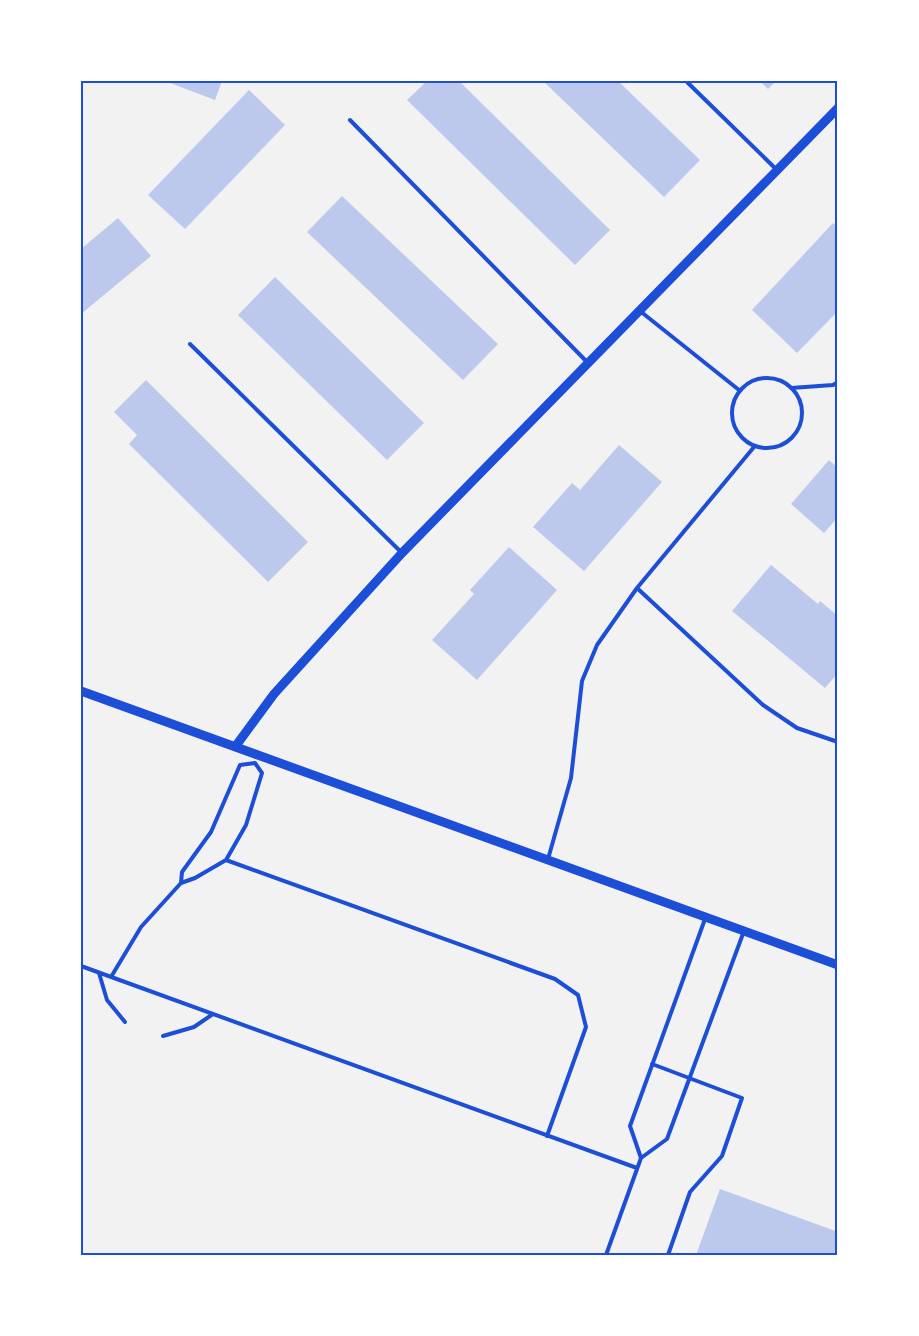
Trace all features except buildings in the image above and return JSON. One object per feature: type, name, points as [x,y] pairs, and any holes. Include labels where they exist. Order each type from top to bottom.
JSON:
[{"type":"street","points":[[236,747],[274,694],[402,553],[838,108]]},
{"type":"street","points":[[81,691],[236,747],[256,759],[548,859],[838,965]]},
{"type":"lane","points":[[686,81],[777,170]]},
{"type":"lane","points":[[350,120],[589,363]]},
{"type":"lane","points":[[640,311],[740,390]]},
{"type":"lane","points":[[190,344],[402,553]]},
{"type":"lane","points":[[775,378],[792,388],[801,404],[801,424],[791,440],[773,449],[754,447],[736,432],[731,411],[740,390],[755,379],[775,378]]},
{"type":"lane","points":[[792,388],[833,385],[838,382]]},
{"type":"lane","points":[[548,859],[572,778],[582,682],[597,644],[638,588],[754,447]]},
{"type":"lane","points":[[638,588],[763,704],[797,728],[838,742]]},
{"type":"lane","points":[[110,977],[141,927],[181,882],[194,878],[226,860],[246,825],[262,773],[256,759],[240,765],[211,832],[182,872],[181,882]]},
{"type":"lane","points":[[226,860],[555,979],[578,995],[586,1027],[547,1136]]},
{"type":"lane","points":[[641,1158],[630,1126],[706,916]]},
{"type":"lane","points":[[606,1255],[641,1158],[667,1139],[744,930]]},
{"type":"lane","points":[[81,966],[637,1168]]},
{"type":"lane","points":[[99,973],[107,1000],[125,1022]]},
{"type":"lane","points":[[163,1036],[194,1027],[213,1014]]},
{"type":"lane","points":[[652,1064],[742,1098],[722,1156],[690,1192],[668,1255]]}]
